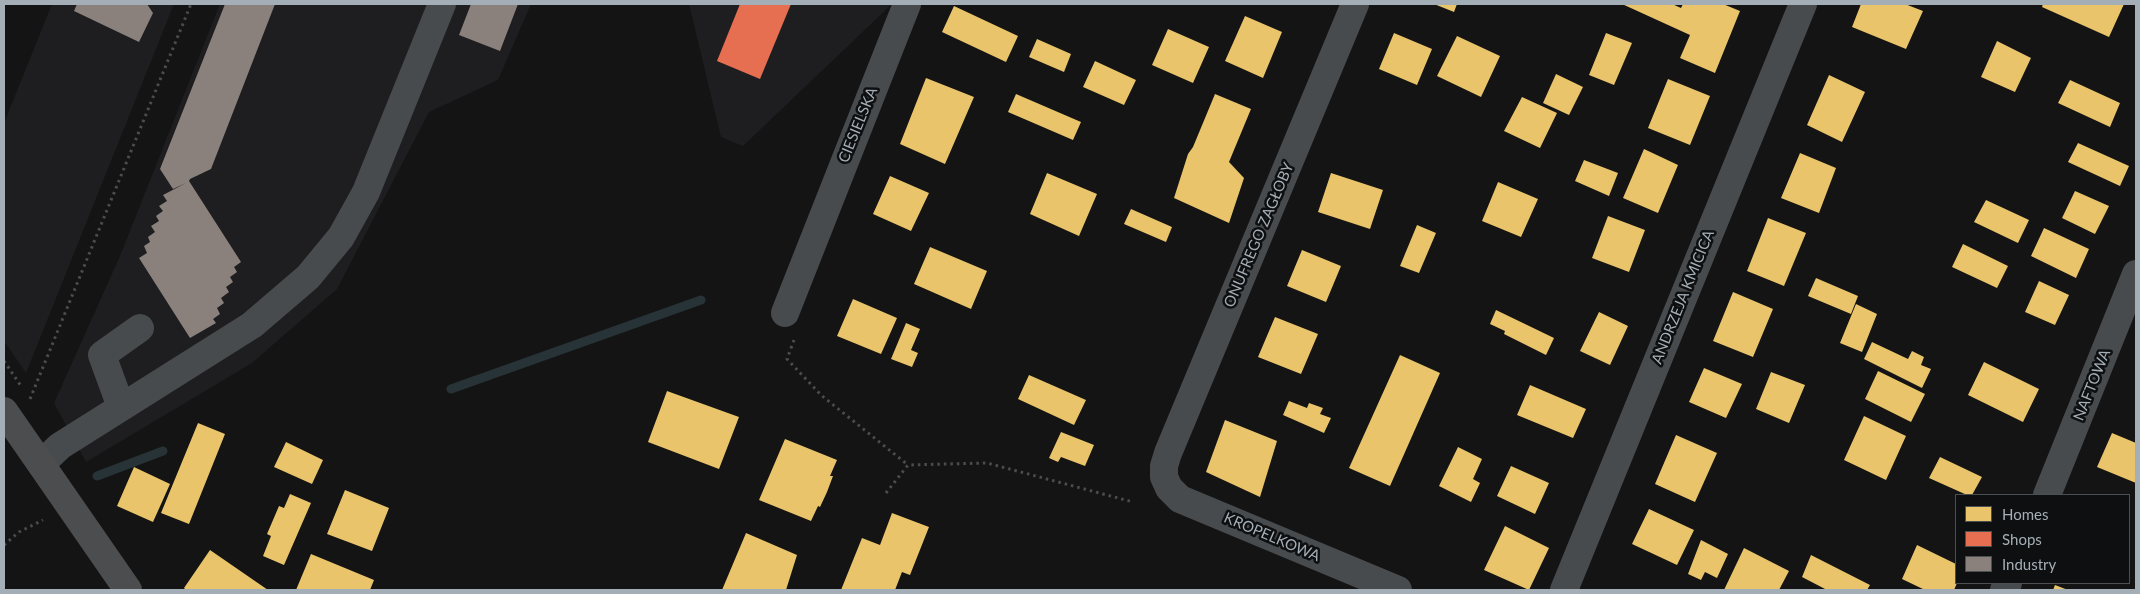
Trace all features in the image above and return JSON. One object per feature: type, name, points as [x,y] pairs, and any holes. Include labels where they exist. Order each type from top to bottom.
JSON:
[{"type":"highway","points":[[4,411],[128,590]]},
{"type":"street","points":[[41,464],[60,446],[252,324],[308,277],[341,237],[366,192],[442,4]]},
{"type":"street","name":"CIESIELSKA","points":[[785,312],[809,246],[907,4]]},
{"type":"street","name":"ONUFREGO ZAGŁOBY","points":[[1164,466],[1354,4]]},
{"type":"street","name":"ANDRZEJA KMICICA","points":[[1564,590],[1803,4]]},
{"type":"street","name":"NAFTOWA","points":[[2047,494],[2136,274]]},
{"type":"street","points":[[121,408],[102,355],[140,328]]},
{"type":"street","name":"KROPELKOWA","points":[[1164,466],[1164,477],[1168,488],[1180,499],[1369,585],[1398,590]]},
{"type":"path","points":[[30,400],[191,4]]},
{"type":"path","points":[[795,339],[787,359],[821,395],[908,465],[987,463],[1132,502]]},
{"type":"path","points":[[886,493],[908,465]]},
{"type":"path","points":[[4,545],[19,532],[45,519]]},
{"type":"shaded area","points":[[52,4],[174,4],[26,373],[4,341],[4,123]]},
{"type":"shaded area","points":[[220,4],[531,4],[498,80],[429,112],[337,289],[252,363],[86,462],[54,403],[120,256]]},
{"type":"shaded area","points":[[689,4],[892,4],[743,146],[721,137]]},
{"type":"building: Homes","points":[[1434,4],[1457,4],[1454,12]]},
{"type":"building: Homes","points":[[1622,4],[1672,4],[1681,8],[1683,4],[1723,4],[1740,11],[1715,73],[1680,58],[1690,35]]},
{"type":"building: Homes","points":[[1861,4],[1905,4],[1923,11],[1906,49],[1852,27]]},
{"type":"building: Homes","points":[[2043,4],[2124,4],[2109,37],[2042,7]]},
{"type":"building: Homes","points":[[954,6],[1018,36],[1006,62],[942,32]]},
{"type":"building: Homes","points":[[1245,16],[1282,32],[1263,78],[1225,61]]},
{"type":"building: Homes","points":[[1168,29],[1209,47],[1193,83],[1152,65]]},
{"type":"building: Homes","points":[[1394,33],[1432,49],[1417,85],[1379,69]]},
{"type":"building: Homes","points":[[1606,33],[1632,43],[1614,85],[1589,75]]},
{"type":"building: Homes","points":[[1457,36],[1500,56],[1481,97],[1437,76]]},
{"type":"building: Homes","points":[[1037,39],[1071,54],[1064,72],[1029,57]]},
{"type":"building: Homes","points":[[1997,41],[2031,58],[2015,92],[1981,77]]},
{"type":"building: Homes","points":[[1095,61],[1136,80],[1124,105],[1083,87]]},
{"type":"building: Homes","points":[[1556,74],[1583,87],[1569,115],[1543,103]]},
{"type":"building: Homes","points":[[1829,75],[1865,92],[1842,142],[1807,125]]},
{"type":"building: Homes","points":[[926,78],[974,97],[945,164],[900,144]]},
{"type":"building: Homes","points":[[1668,79],[1710,96],[1690,145],[1648,128]]},
{"type":"building: Homes","points":[[2070,80],[2120,103],[2110,127],[2058,103]]},
{"type":"building: Homes","points":[[1016,94],[1081,122],[1073,140],[1008,112]]},
{"type":"building: Homes","points":[[1215,94],[1251,109],[1229,162],[1244,178],[1229,223],[1174,198],[1188,154],[1193,147]]},
{"type":"building: Homes","points":[[1522,97],[1557,113],[1540,148],[1504,131]]},
{"type":"building: Homes","points":[[2078,143],[2129,166],[2120,186],[2068,162]]},
{"type":"building: Homes","points":[[1644,149],[1678,165],[1658,213],[1623,198]]},
{"type":"building: Homes","points":[[1800,153],[1836,168],[1819,213],[1781,198]]},
{"type":"building: Homes","points":[[1584,160],[1618,173],[1609,196],[1575,181]]},
{"type":"building: Homes","points":[[1047,173],[1097,194],[1079,236],[1030,214]]},
{"type":"building: Homes","points":[[1331,173],[1383,190],[1370,229],[1318,212]]},
{"type":"building: Homes","points":[[890,176],[929,193],[911,231],[873,214]]},
{"type":"building: Homes","points":[[1498,182],[1538,199],[1521,237],[1482,221]]},
{"type":"building: Homes","points":[[2075,191],[2109,206],[2095,234],[2062,218]]},
{"type":"building: Homes","points":[[1986,200],[2029,220],[2018,243],[1974,222]]},
{"type":"building: Homes","points":[[1131,209],[1172,227],[1166,242],[1124,224]]},
{"type":"building: Homes","points":[[1608,216],[1645,230],[1629,272],[1592,258]]},
{"type":"building: Homes","points":[[1768,218],[1806,233],[1784,286],[1747,271]]},
{"type":"building: Homes","points":[[1417,225],[1436,233],[1419,273],[1400,266]]},
{"type":"building: Homes","points":[[2044,228],[2089,249],[2076,278],[2031,256]]},
{"type":"building: Homes","points":[[1963,244],[2008,266],[1997,288],[1952,267]]},
{"type":"building: Homes","points":[[930,247],[987,271],[971,309],[914,284]]},
{"type":"building: Homes","points":[[1302,250],[1341,266],[1326,302],[1287,286]]},
{"type":"building: Homes","points":[[1816,278],[1858,296],[1851,314],[1808,296]]},
{"type":"building: Homes","points":[[2039,281],[2069,295],[2055,325],[2025,312]]},
{"type":"building: Homes","points":[[1733,292],[1773,309],[1753,357],[1713,341]]},
{"type":"building: Homes","points":[[853,299],[897,318],[881,354],[837,336]]},
{"type":"building: Homes","points":[[1856,304],[1877,314],[1862,352],[1840,343]]},
{"type":"building: Homes","points":[[1496,310],[1554,338],[1546,355],[1504,334],[1505,331],[1490,324]]},
{"type":"building: Homes","points":[[1599,312],[1628,326],[1610,365],[1580,351]]},
{"type":"building: Homes","points":[[1275,317],[1318,334],[1301,374],[1258,357]]},
{"type":"building: Homes","points":[[906,323],[920,329],[911,350],[918,353],[912,367],[891,359]]},
{"type":"building: Homes","points":[[1872,342],[1908,359],[1912,351],[1924,357],[1921,365],[1931,369],[1922,388],[1864,359]]},
{"type":"building: Homes","points":[[1400,355],[1440,373],[1390,486],[1349,468]]},
{"type":"building: Homes","points":[[1984,362],[2039,389],[2023,422],[1968,395]]},
{"type":"building: Homes","points":[[1704,368],[1742,384],[1726,418],[1689,402]]},
{"type":"building: Homes","points":[[1878,371],[1925,394],[1911,422],[1865,399]]},
{"type":"building: Homes","points":[[1771,372],[1805,385],[1789,423],[1756,409]]},
{"type":"building: Homes","points":[[1029,375],[1086,400],[1074,425],[1018,399]]},
{"type":"building: Homes","points":[[1530,385],[1586,409],[1573,438],[1517,415]]},
{"type":"building: Homes","points":[[667,391],[739,417],[719,469],[648,442]]},
{"type":"building: Homes","points":[[1289,401],[1307,408],[1309,403],[1323,408],[1320,414],[1331,418],[1324,433],[1283,415]]},
{"type":"building: Homes","points":[[1864,416],[1906,436],[1886,480],[1844,460]]},
{"type":"building: Homes","points":[[1225,420],[1277,441],[1260,497],[1206,472]]},
{"type":"building: Homes","points":[[198,423],[225,434],[189,524],[161,513]]},
{"type":"building: Homes","points":[[1061,432],[1094,445],[1085,466],[1061,457],[1058,462],[1049,458]]},
{"type":"building: Homes","points":[[2112,433],[2136,443],[2136,483],[2097,467]]},
{"type":"building: Homes","points":[[1676,435],[1717,453],[1695,502],[1655,484]]},
{"type":"building: Homes","points":[[785,439],[837,460],[830,476],[833,476],[827,492],[811,521],[759,500]]},
{"type":"building: Homes","points":[[286,442],[323,460],[312,484],[274,467]]},
{"type":"building: Homes","points":[[1458,447],[1482,459],[1473,479],[1480,483],[1471,502],[1439,486]]},
{"type":"building: Homes","points":[[1940,457],[1982,477],[1973,494],[1965,494],[1929,478]]},
{"type":"building: Homes","points":[[1511,466],[1549,483],[1535,514],[1497,496]]},
{"type":"building: Homes","points":[[134,467],[170,484],[153,522],[117,506]]},
{"type":"building: Homes","points":[[345,490],[389,508],[372,551],[327,534]]},
{"type":"building: Homes","points":[[290,494],[311,503],[284,565],[263,556],[271,536],[267,534],[279,506],[284,508]]},
{"type":"building: Homes","points":[[1649,509],[1694,530],[1677,565],[1632,544]]},
{"type":"building: Homes","points":[[892,513],[929,527],[910,575],[902,572],[895,590],[841,590],[862,538],[880,545]]},
{"type":"building: Homes","points":[[1505,526],[1549,548],[1529,590],[1484,570]]},
{"type":"building: Homes","points":[[746,533],[797,555],[786,590],[722,590]]},
{"type":"building: Homes","points":[[1701,540],[1728,554],[1717,578],[1705,572],[1701,580],[1688,574]]},
{"type":"building: Homes","points":[[1917,545],[1955,564],[1955,584],[1957,584],[1954,590],[1925,590],[1902,579]]},
{"type":"building: Homes","points":[[1744,548],[1789,571],[1779,590],[1724,590]]},
{"type":"building: Homes","points":[[210,550],[268,590],[186,590],[184,588]]},
{"type":"building: Homes","points":[[311,554],[374,580],[370,590],[296,590]]},
{"type":"building: Homes","points":[[1811,555],[1870,585],[1867,590],[1827,590],[1802,577]]},
{"type":"building: Homes","points":[[2055,585],[2068,590],[2053,590]]},
{"type":"building: Shops","points":[[740,4],[791,4],[760,79],[717,61]]},
{"type":"building: Industry","points":[[77,4],[147,4],[153,13],[139,42],[74,11]]},
{"type":"building: Industry","points":[[225,4],[275,4],[211,169],[189,181],[241,262],[234,267],[237,272],[230,277],[233,282],[226,287],[229,292],[221,298],[224,303],[217,308],[220,314],[213,319],[216,323],[190,338],[139,258],[147,253],[144,246],[150,242],[148,237],[155,232],[151,226],[159,221],[156,216],[163,211],[159,206],[167,201],[163,195],[186,183],[173,189],[160,169]]},
{"type":"building: Industry","points":[[471,4],[518,4],[500,51],[459,35]]},
{"type":"waterway","points":[[451,389],[701,300]]},
{"type":"waterway","points":[[97,476],[163,451]]}]
